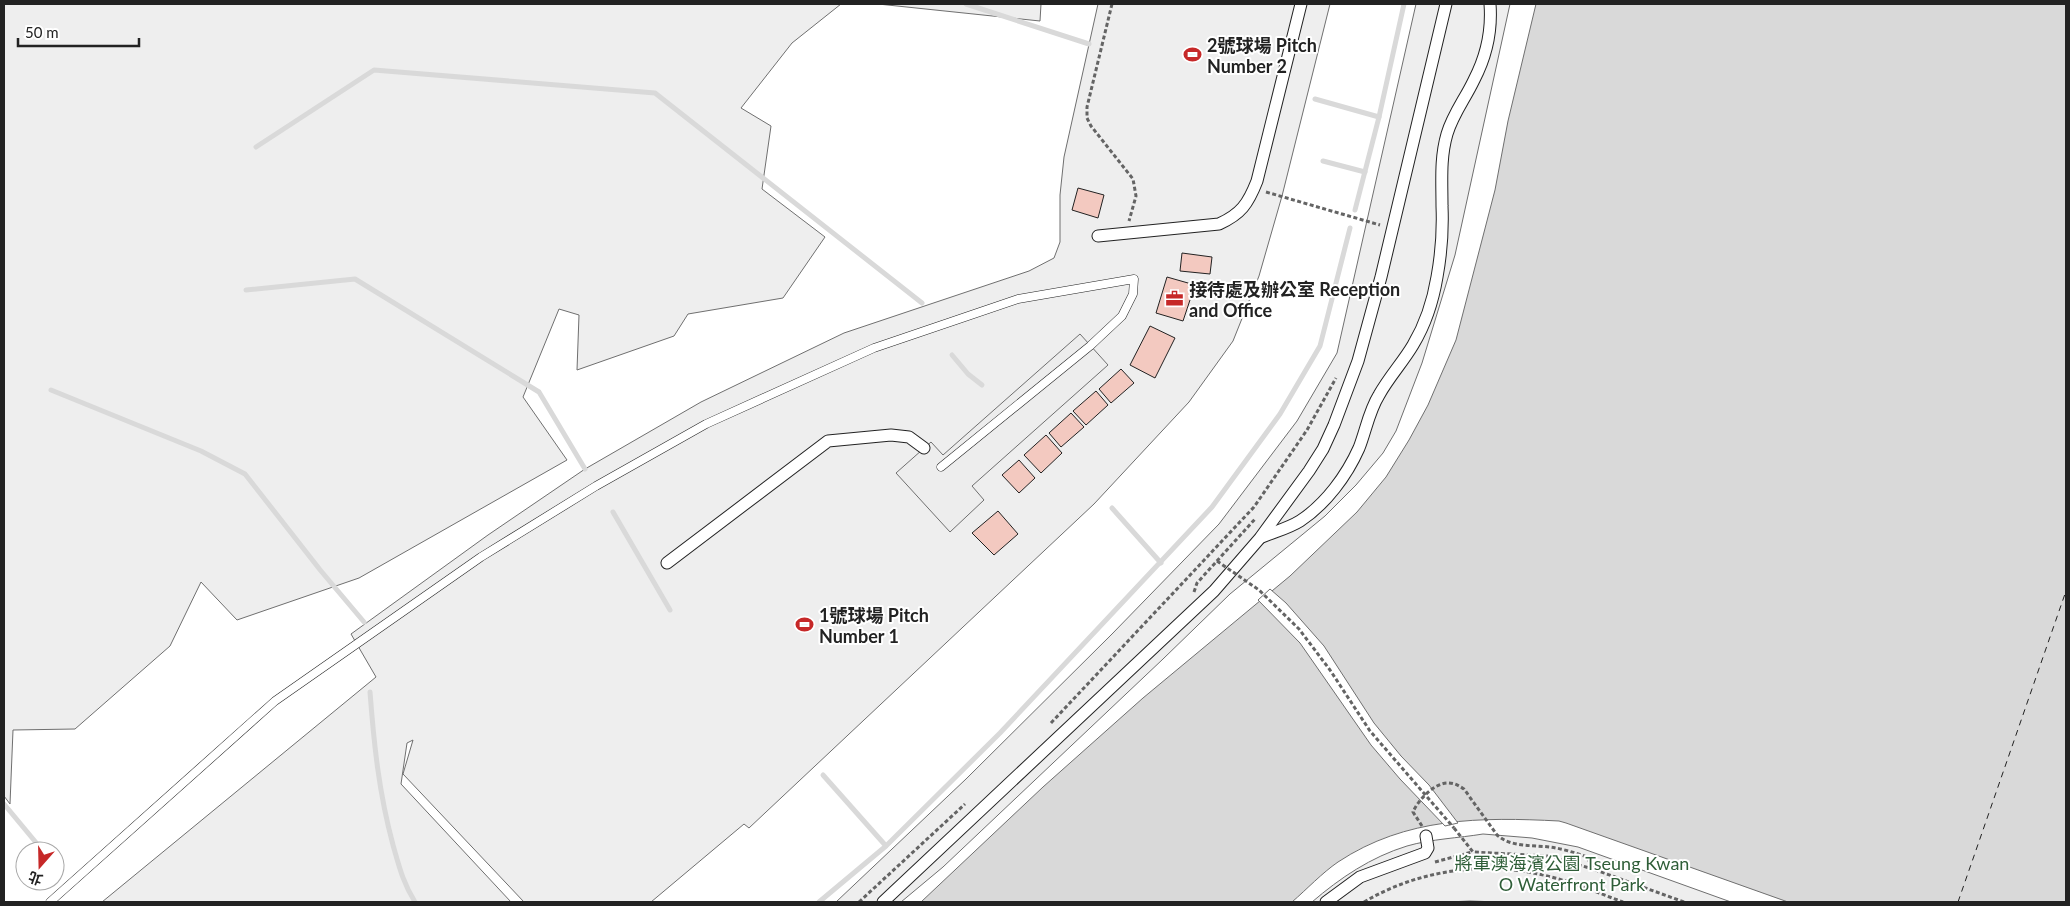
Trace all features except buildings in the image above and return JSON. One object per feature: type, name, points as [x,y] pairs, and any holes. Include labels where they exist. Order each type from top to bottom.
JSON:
[{"type":"street","points":[[1098,236],[1219,224],[1230,219],[1249,201],[1257,181],[1301,4]]},
{"type":"street","points":[[883,902],[1201,604],[1229,575],[1260,538],[1323,449],[1358,361],[1393,228],[1446,4]]},
{"type":"street","points":[[1260,538],[1300,521],[1332,491],[1351,464],[1370,411],[1379,394],[1414,344],[1424,322],[1433,300],[1438,275],[1442,207],[1442,160],[1447,135],[1456,110],[1475,80],[1485,53],[1492,24],[1490,4]]},
{"type":"street","points":[[667,563],[828,440],[891,435],[909,437],[924,448]]},
{"type":"street","points":[[1326,902],[1360,877],[1425,853],[1428,848],[1426,836]]},
{"type":"lane","points":[[50,902],[275,701],[481,557],[596,486],[706,424],[874,348],[1018,299],[1134,279],[1133,294],[1122,316],[1090,346],[941,467]]},
{"type":"path","points":[[1112,4],[1087,107],[1087,118],[1091,126],[1133,180],[1136,196],[1126,233]]},
{"type":"path","points":[[1282,196],[1365,221]]},
{"type":"path","points":[[1382,226],[1384,216]]},
{"type":"path","points":[[1050,724],[1254,507],[1307,430],[1338,374]]},
{"type":"path","points":[[1197,583],[1223,555]]},
{"type":"path","points":[[1217,561],[1259,590],[1299,629],[1330,670],[1370,731],[1473,852],[1547,856],[1593,869],[1684,902]]},
{"type":"path","points":[[1426,836],[1420,821],[1413,812],[1416,805],[1430,792],[1448,782],[1464,789],[1497,835],[1503,840],[1516,844],[1555,847],[1572,852],[1586,857],[1593,869]]},
{"type":"path","points":[[859,902],[965,804]]},
{"type":"path","points":[[1364,902],[1390,888],[1427,876],[1466,869],[1490,868],[1542,874],[1623,902]]},
{"type":"green space","points":[[4,4],[841,4],[792,43],[741,108],[771,126],[762,189],[825,237],[783,298],[688,314],[674,336],[577,370],[579,315],[559,309],[523,397],[567,460],[359,578],[237,620],[201,582],[170,646],[75,729],[13,730],[10,804],[4,796]]},
{"type":"green space","points":[[878,4],[1041,4],[1040,21]]},
{"type":"green space","points":[[1098,4],[1330,4],[1282,196],[1259,276],[1233,341],[1189,402],[1094,504],[749,828],[744,824],[651,902],[524,902],[403,774],[413,740],[407,743],[401,784],[511,902],[102,902],[376,677],[351,634],[488,535],[585,469],[701,402],[844,333],[1029,271],[1054,258],[1060,242],[1060,195],[1064,157]]},
{"type":"green space","points":[[1416,4],[1510,4],[1455,255],[1422,363],[1396,431],[1383,453],[1356,485],[1325,516],[1230,594],[943,867],[901,902],[836,902],[966,779],[1112,634],[1219,524],[1297,421],[1337,353]]},
{"type":"green space","name":"將軍澳海濱公園 Tseung Kwan O Waterfront Park","points":[[1483,834],[1532,838],[1578,847],[1731,902],[1312,902],[1356,869],[1381,856],[1407,846]]},
{"type":"shaded area","points":[[1536,4],[2066,4],[2066,902],[1788,902],[1566,823],[1559,821],[1501,819],[1445,823],[1417,828],[1390,836],[1364,847],[1338,862],[1292,902],[921,902],[1043,787],[1143,698],[1290,576],[1357,512],[1386,477],[1428,405],[1456,340],[1495,190],[1508,121]]},
{"type":"shaded area","points":[[1080,334],[1108,365],[972,486],[984,500],[950,532],[896,473],[931,442],[943,455]]},
{"type":"pier","points":[[1270,589],[1286,603],[1324,646],[1374,723],[1401,756],[1429,785],[1458,823],[1445,826],[1400,779],[1371,745],[1300,643],[1258,600]]},
{"type":"waterway","points":[[966,4],[1089,44]]},
{"type":"waterway","points":[[1355,210],[1379,117],[1404,4]]},
{"type":"waterway","points":[[256,147],[374,70],[655,93],[922,303]]},
{"type":"waterway","points":[[1315,99],[1379,117]]},
{"type":"waterway","points":[[1323,161],[1365,172]]},
{"type":"waterway","points":[[819,902],[886,846],[1000,733],[1212,507],[1280,414],[1320,346],[1350,228]]},
{"type":"waterway","points":[[246,290],[355,279],[539,392],[585,469]]},
{"type":"waterway","points":[[952,355],[968,374],[982,385]]},
{"type":"waterway","points":[[51,390],[201,451],[245,474],[321,571],[364,622]]},
{"type":"waterway","points":[[1112,508],[1161,563]]},
{"type":"waterway","points":[[613,512],[670,610]]},
{"type":"waterway","points":[[370,692],[375,750],[384,807],[399,867],[415,902]]},
{"type":"waterway","points":[[823,775],[886,846]]},
{"type":"waterway","points":[[4,804],[35,841]]},
{"type":"ferry route","points":[[1958,902],[2066,591]]},
{"type":"place","name":"2號球場 Pitch Number 2","points":[[1193,55]]},
{"type":"place","name":"接待處及辦公室 Reception and Office","points":[[1175,299]]},
{"type":"place","name":"1號球場 Pitch Number 1","points":[[805,625]]}]
